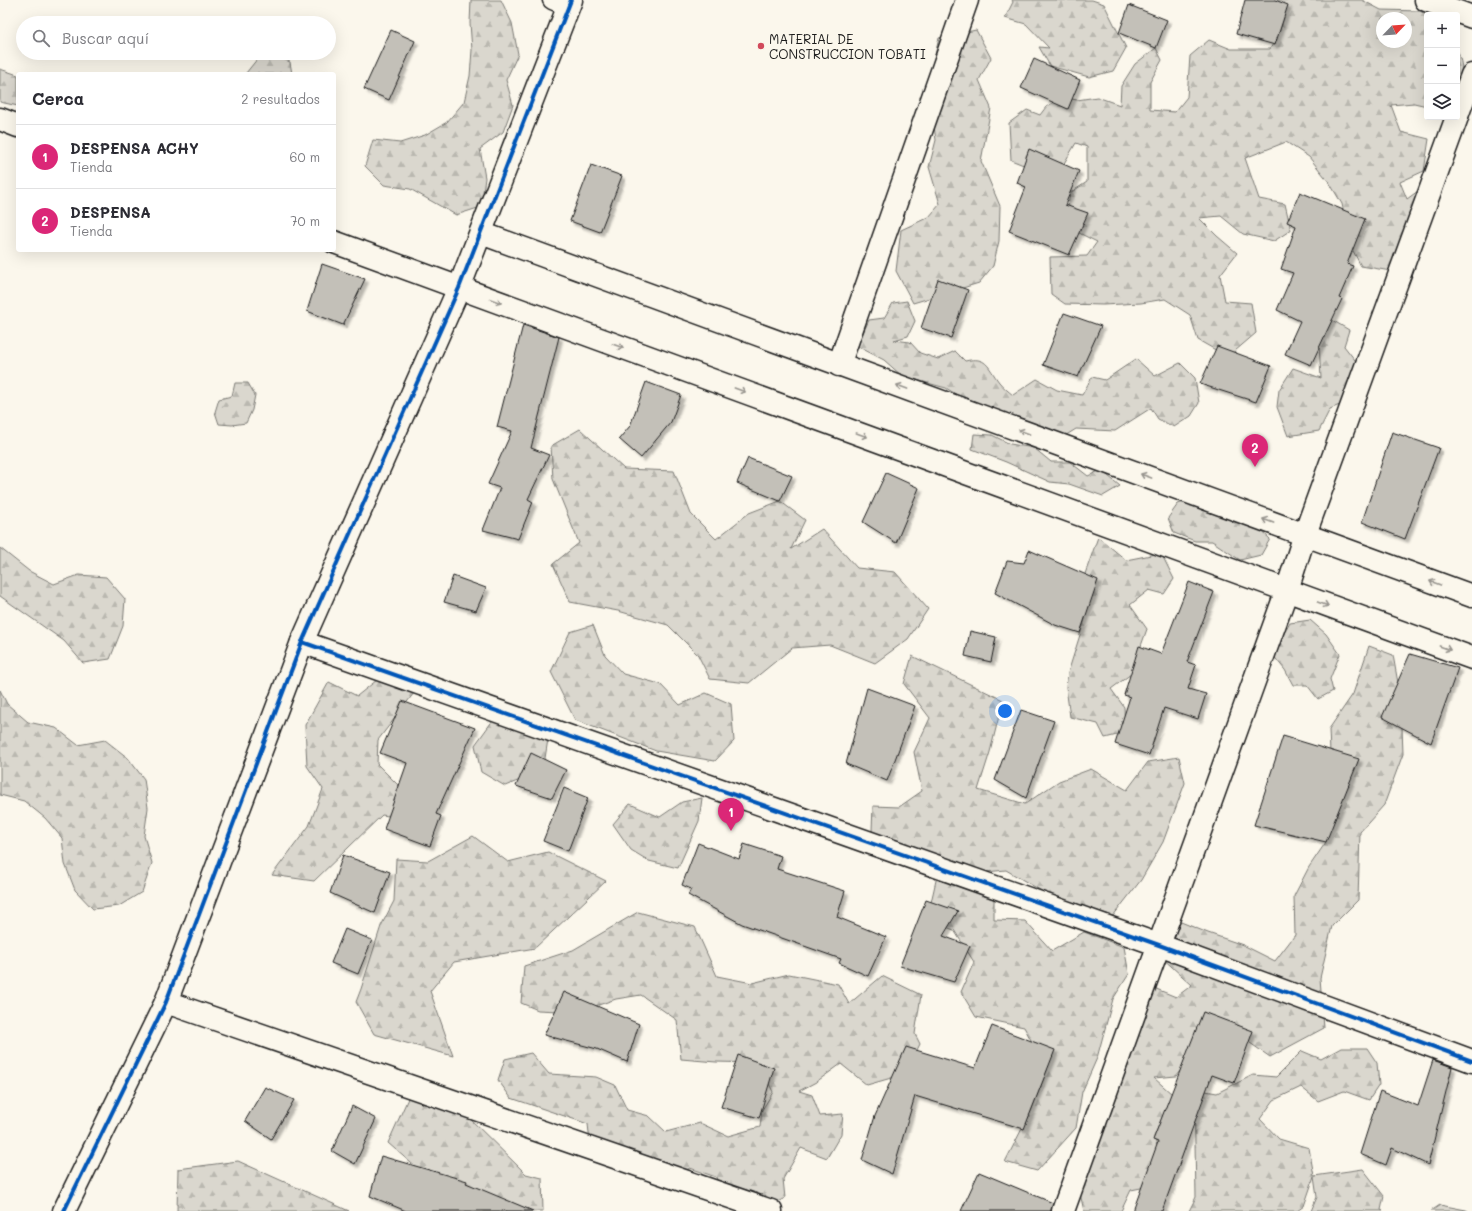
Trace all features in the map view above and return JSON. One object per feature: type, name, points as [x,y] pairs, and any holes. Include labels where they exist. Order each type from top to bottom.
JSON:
[{"type":"street","points":[[839,365],[967,0]]},
{"type":"street","points":[[1426,0],[1472,17]]},
{"type":"street","points":[[64,1211],[166,1002],[302,642],[459,288],[481,233],[563,2]]},
{"type":"street","points":[[1460,109],[1472,75]]},
{"type":"street","points":[[0,119],[16,125]]},
{"type":"street","points":[[1063,1211],[1287,590],[1305,534],[1456,120]]},
{"type":"street","points":[[481,233],[1472,596]]},
{"type":"street","points":[[336,243],[1472,658]]},
{"type":"street","points":[[302,642],[1159,945],[1472,1060]]},
{"type":"street","points":[[166,1002],[771,1211]]},
{"type":"green space","points":[[471,0],[501,0],[512,23],[518,54],[506,80],[513,105],[503,132],[480,149],[485,178],[481,207],[456,215],[410,189],[384,185],[365,166],[373,140],[400,143],[425,135],[447,122],[464,102],[470,76],[472,50],[470,23]]},
{"type":"green space","points":[[1012,0],[1092,0],[1104,4],[1126,48],[1113,71],[1089,77],[1050,66],[1039,47],[1049,48],[1026,24],[1005,18],[1013,2]]},
{"type":"green space","points":[[1274,0],[1362,0],[1381,10],[1420,11],[1424,13],[1424,105],[1414,103],[1391,105],[1401,132],[1429,139],[1424,171],[1400,182],[1407,199],[1418,191],[1419,204],[1391,271],[1361,266],[1352,249],[1342,204],[1329,182],[1309,157],[1286,142],[1245,158],[1259,199],[1285,204],[1291,230],[1274,241],[1243,234],[1221,216],[1199,218],[1237,253],[1220,275],[1225,301],[1251,303],[1256,333],[1228,357],[1198,340],[1190,315],[1165,299],[1141,303],[1103,305],[1065,304],[1051,294],[1050,257],[1087,256],[1097,242],[1075,231],[1066,221],[1070,193],[1087,182],[1087,147],[1076,143],[1063,165],[1041,172],[1011,160],[1009,123],[1027,110],[1040,115],[1046,107],[1062,97],[1077,100],[1097,97],[1120,105],[1121,86],[1135,64],[1156,48],[1162,60],[1150,82],[1150,110],[1175,112],[1187,97],[1190,56],[1209,40],[1231,49],[1270,49],[1279,33],[1284,17]]},
{"type":"green space","points":[[976,30],[991,58],[979,80],[991,108],[981,161],[1000,206],[999,241],[993,266],[979,283],[913,303],[896,271],[901,230],[929,217],[940,204],[929,167],[936,140],[931,106],[930,76],[939,38]]},
{"type":"green space","points":[[1460,59],[1462,68],[1460,82]]},
{"type":"green space","points":[[256,60],[286,60],[290,62],[292,72],[247,72]]},
{"type":"green space","points":[[0,69],[16,74],[16,106],[0,102]]},
{"type":"green space","points":[[907,301],[915,321],[908,336],[894,340],[910,342],[920,353],[938,359],[955,351],[965,361],[982,361],[989,367],[1001,384],[1013,395],[1037,379],[1057,390],[1082,395],[1092,377],[1105,380],[1136,359],[1155,376],[1180,363],[1195,378],[1199,403],[1191,416],[1174,427],[1158,419],[1151,408],[1115,431],[1076,429],[1060,439],[965,400],[946,388],[902,376],[884,360],[857,346],[869,320],[884,318],[893,303]]},
{"type":"green space","points":[[1332,320],[1349,330],[1344,346],[1362,369],[1347,402],[1330,409],[1319,431],[1288,436],[1277,407],[1279,390],[1293,368],[1321,378],[1319,345]]},
{"type":"green space","points":[[235,383],[248,383],[255,395],[252,410],[246,423],[232,425],[219,424],[215,412],[219,399],[232,396]]},
{"type":"green space","points":[[580,429],[624,469],[674,471],[691,514],[716,539],[749,513],[780,501],[805,520],[791,549],[822,529],[857,568],[895,572],[928,609],[908,639],[875,663],[830,645],[792,648],[749,683],[710,679],[698,655],[668,625],[618,611],[570,602],[553,564],[579,543],[553,479],[551,446]]},
{"type":"green space","points":[[974,434],[992,435],[1010,444],[1034,448],[1051,462],[1070,462],[1088,476],[1101,470],[1120,486],[1103,496],[1069,484],[1050,482],[1006,462],[972,449]]},
{"type":"green space","points":[[1195,498],[1220,510],[1234,523],[1250,520],[1270,539],[1261,555],[1240,560],[1212,541],[1195,541],[1174,533],[1168,518],[1178,504]]},
{"type":"green space","points":[[1098,537],[1126,560],[1161,553],[1174,579],[1164,594],[1149,590],[1130,605],[1147,629],[1131,674],[1111,689],[1124,707],[1125,733],[1105,738],[1098,724],[1070,717],[1066,687],[1068,673],[1085,619],[1085,574]]},
{"type":"green space","points":[[0,548],[29,571],[54,584],[79,575],[106,577],[125,599],[123,626],[110,659],[83,663],[64,641],[0,596]]},
{"type":"green space","points":[[1310,620],[1326,634],[1340,654],[1330,679],[1333,691],[1318,699],[1307,685],[1293,685],[1285,670],[1272,654],[1290,623]]},
{"type":"green space","points":[[593,625],[605,655],[623,674],[660,684],[680,705],[706,693],[731,704],[734,741],[715,761],[656,751],[575,720],[551,672],[570,632]]},
{"type":"green space","points":[[1369,646],[1393,655],[1401,700],[1403,754],[1384,805],[1360,832],[1358,900],[1332,926],[1320,978],[1324,1028],[1270,1057],[1220,1022],[1176,1076],[1154,1078],[1172,1094],[1154,1137],[1170,1182],[1131,1190],[1121,1211],[1084,1211],[1078,1185],[1154,988],[1176,997],[1192,985],[1161,957],[1176,920],[1243,945],[1275,961],[1295,935],[1294,896],[1309,867],[1326,842],[1331,777],[1329,729],[1353,694]]},
{"type":"green space","points":[[912,656],[1003,700],[990,752],[978,790],[1025,804],[1059,781],[1091,769],[1127,790],[1148,762],[1179,757],[1185,783],[1163,842],[1141,880],[1113,916],[1052,897],[1006,870],[955,875],[871,854],[873,806],[899,807],[922,791],[914,752],[930,718],[904,684]]},
{"type":"green space","points":[[382,676],[414,693],[378,740],[377,764],[410,797],[401,818],[382,815],[314,881],[272,875],[309,826],[323,789],[307,766],[305,725],[329,682],[357,696]]},
{"type":"green space","points":[[0,690],[7,704],[28,722],[56,728],[78,745],[105,740],[128,758],[144,779],[148,808],[144,836],[152,863],[142,892],[119,906],[93,909],[75,890],[65,864],[62,838],[45,818],[24,801],[0,795]]},
{"type":"green space","points":[[496,716],[548,739],[543,771],[505,786],[481,772],[475,745]]},
{"type":"green space","points":[[702,798],[699,821],[678,868],[649,861],[631,850],[613,824],[630,804],[660,817],[682,802]]},
{"type":"green space","points":[[473,836],[508,862],[548,852],[606,881],[535,948],[454,962],[430,991],[453,1056],[374,1034],[356,1002],[381,926],[394,901],[396,859],[428,861]]},
{"type":"green space","points":[[937,876],[994,898],[994,920],[1025,921],[1052,951],[1084,932],[1124,947],[1129,974],[1113,999],[1097,1058],[1082,1092],[1076,1128],[1037,1171],[1005,1162],[1031,1111],[1047,1070],[1024,1027],[976,1017],[961,992],[974,962],[954,930],[927,920]]},
{"type":"green space","points":[[638,912],[695,927],[717,976],[752,983],[789,974],[838,984],[849,1004],[882,976],[921,995],[915,1034],[920,1044],[905,1074],[867,1085],[841,1064],[816,1082],[799,1091],[812,1095],[820,1116],[843,1114],[841,1134],[827,1158],[801,1148],[783,1179],[785,1198],[760,1211],[726,1206],[716,1177],[690,1168],[660,1184],[591,1152],[588,1124],[511,1098],[498,1080],[505,1059],[531,1053],[549,1074],[596,1077],[615,1085],[627,1110],[649,1116],[666,1132],[700,1123],[728,1136],[760,1127],[762,1110],[773,1092],[759,1063],[716,1062],[681,1059],[677,1020],[641,995],[616,999],[578,1012],[538,1010],[521,1003],[524,966],[573,950]]},
{"type":"green space","points":[[1341,1048],[1367,1048],[1377,1063],[1379,1085],[1369,1100],[1344,1091],[1318,1101],[1301,1087],[1274,1100],[1260,1119],[1279,1139],[1309,1148],[1314,1176],[1363,1169],[1384,1196],[1381,1210],[1383,1211],[1311,1211],[1317,1197],[1314,1177],[1304,1206],[1297,1211],[1189,1211],[1196,1197],[1194,1089],[1217,1093],[1253,1075],[1276,1077],[1302,1051],[1321,1059]]},
{"type":"green space","points":[[410,1094],[461,1110],[526,1174],[542,1178],[543,1211],[484,1211],[442,1190],[388,1143]]},
{"type":"green space","points":[[238,1161],[349,1211],[177,1211],[178,1169]]},
{"type":"green space","points":[[1440,1205],[1466,1210],[1468,1211],[1431,1211]]},
{"type":"building","points":[[1245,0],[1275,0],[1288,5],[1275,45],[1236,34]]},
{"type":"building","points":[[1129,5],[1167,20],[1156,48],[1119,33]]},
{"type":"building","points":[[391,30],[415,41],[389,100],[364,89]]},
{"type":"building","points":[[1034,59],[1080,80],[1068,109],[1021,88]]},
{"type":"building","points":[[1029,149],[1079,171],[1065,205],[1088,213],[1069,255],[1009,231],[1026,187],[1017,183]]},
{"type":"building","points":[[591,165],[622,176],[600,232],[570,221]]},
{"type":"building","points":[[1300,192],[1365,219],[1347,264],[1353,266],[1339,298],[1342,299],[1311,365],[1285,354],[1300,321],[1277,310],[1293,273],[1281,269],[1296,226],[1287,222]]},
{"type":"building","points":[[322,264],[365,279],[343,325],[307,311]]},
{"type":"building","points":[[938,279],[968,290],[951,338],[921,328]]},
{"type":"building","points":[[1064,313],[1101,326],[1078,377],[1043,365]]},
{"type":"building","points":[[523,325],[559,337],[531,448],[549,455],[528,499],[533,502],[518,539],[483,530],[500,488],[488,484],[512,431],[497,427]]},
{"type":"building","points":[[1217,346],[1271,366],[1256,402],[1200,384]]},
{"type":"building","points":[[646,382],[681,395],[671,422],[641,458],[619,439],[630,426]]},
{"type":"building","points":[[1392,432],[1439,448],[1405,539],[1362,522]]},
{"type":"building","points":[[748,458],[792,476],[780,501],[737,483]]},
{"type":"building","points":[[886,473],[919,488],[896,543],[863,522]]},
{"type":"building","points":[[1029,550],[1098,580],[1080,633],[1055,625],[995,593],[1007,561],[1024,563]]},
{"type":"building","points":[[453,576],[486,588],[476,611],[444,602]]},
{"type":"building","points":[[1189,582],[1214,592],[1187,662],[1196,665],[1188,689],[1206,694],[1198,719],[1164,708],[1149,755],[1115,744],[1130,697],[1124,695],[1139,646],[1161,654]]},
{"type":"building","points":[[970,631],[996,637],[991,662],[965,656]]},
{"type":"building","points":[[1410,654],[1458,668],[1431,743],[1382,717]]},
{"type":"building","points":[[867,688],[915,706],[887,781],[846,764]]},
{"type":"building","points":[[402,701],[475,728],[436,814],[441,816],[430,846],[384,829],[407,763],[380,753]]},
{"type":"building","points":[[1021,710],[1054,721],[1026,798],[995,780]]},
{"type":"building","points":[[1283,736],[1359,759],[1326,842],[1254,825]]},
{"type":"building","points":[[531,753],[566,770],[552,798],[516,786]]},
{"type":"building","points":[[564,788],[588,798],[568,851],[543,841]]},
{"type":"building","points":[[698,843],[739,859],[744,844],[781,856],[777,869],[845,891],[837,917],[886,937],[868,976],[839,963],[841,959],[742,924],[688,895],[691,889],[682,885]]},
{"type":"building","points":[[343,855],[390,872],[375,913],[330,893]]},
{"type":"building","points":[[926,900],[958,911],[943,936],[970,946],[954,982],[900,966]]},
{"type":"building","points":[[345,929],[372,940],[358,974],[331,963]]},
{"type":"building","points":[[564,992],[639,1024],[627,1062],[597,1049],[544,1035]]},
{"type":"building","points":[[1203,1012],[1253,1031],[1234,1083],[1212,1075],[1162,1211],[1133,1211],[1158,1142],[1153,1140]]},
{"type":"building","points":[[992,1026],[1055,1050],[1024,1129],[915,1096],[892,1174],[862,1160],[875,1116],[906,1047],[975,1068]]},
{"type":"building","points":[[738,1055],[774,1068],[759,1118],[721,1107]]},
{"type":"building","points":[[1433,1060],[1452,1067],[1428,1165],[1392,1148],[1386,1165],[1360,1154],[1380,1091],[1418,1106]]},
{"type":"building","points":[[265,1087],[294,1100],[271,1139],[245,1121]]},
{"type":"building","points":[[352,1106],[376,1119],[355,1164],[332,1151]]},
{"type":"building","points":[[381,1156],[467,1181],[466,1183],[533,1211],[406,1211],[370,1196]]},
{"type":"building","points":[[979,1172],[1053,1203],[1051,1211],[961,1211]]},
{"type":"cycle path","points":[[64,1211],[166,1002],[302,642],[459,288],[571,0]]},
{"type":"cycle path","points":[[302,642],[1159,945],[1472,1061]]},
{"type":"place","name":"MATERIAL DE CONSTRUCCION TOBATI","points":[[761,46]]},
{"type":"place","name":"DESPENSA","points":[[1255,467]]},
{"type":"place","name":"DESPENSA ACHY","points":[[731,831]]}]
